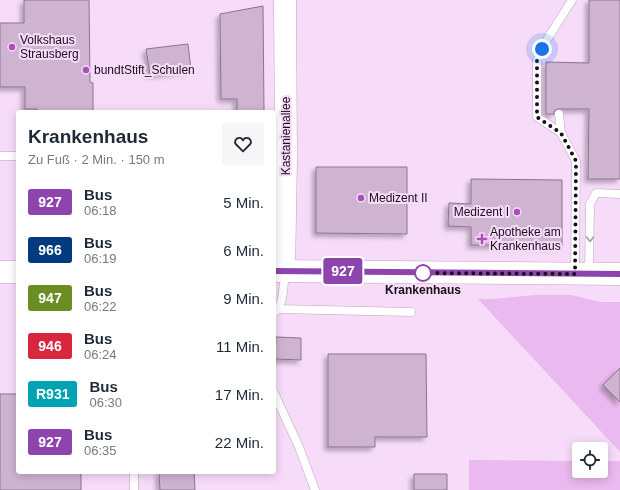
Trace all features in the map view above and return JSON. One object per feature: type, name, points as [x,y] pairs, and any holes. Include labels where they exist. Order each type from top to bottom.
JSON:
[{"type":"main road","name":"Kastanienallee","points":[[279,271],[286,157],[285,0]]},
{"type":"main road","points":[[279,271],[620,274]]},
{"type":"main road","points":[[0,272],[16,272]]},
{"type":"lane","points":[[561,133],[537,117],[537,60],[548,38],[572,0]]},
{"type":"lane","points":[[559,114],[561,133],[576,161],[582,274]]},
{"type":"lane","points":[[0,156],[16,156]]},
{"type":"lane","points":[[582,274],[590,204],[596,193],[620,194]]},
{"type":"lane","points":[[279,271],[283,290],[276,311],[411,312]]},
{"type":"lane","points":[[276,397],[299,447],[315,490]]},
{"type":"lane","points":[[134,474],[134,490]]},
{"type":"shaded area","points":[[536,295],[571,295],[601,302],[620,302],[620,452],[478,299]]},
{"type":"shaded area","points":[[469,460],[572,461],[572,478],[608,478],[608,461],[620,461],[620,490],[469,490]]},
{"type":"building","points":[[24,0],[89,0],[90,82],[93,83],[93,110],[25,109],[25,87],[0,87],[0,23],[24,23]]},
{"type":"building","points":[[589,0],[620,0],[620,179],[588,179],[589,109],[558,109],[554,111],[554,114],[546,114],[546,62],[589,63]]},
{"type":"building","points":[[263,6],[264,110],[237,110],[237,99],[221,99],[220,14]]},
{"type":"building","points":[[188,44],[191,70],[150,75],[146,49]]},
{"type":"building","name":"Medizent II","points":[[316,167],[407,167],[407,234],[316,233]]},
{"type":"building","name":"Medizent I","points":[[471,179],[562,180],[562,246],[471,245],[471,227],[448,226],[449,203],[471,204]]},
{"type":"building","points":[[276,337],[301,338],[301,360],[276,359]]},
{"type":"building","points":[[328,354],[426,354],[427,437],[375,437],[375,447],[328,447]]},
{"type":"building","points":[[620,368],[620,402],[603,385]]},
{"type":"building","points":[[0,394],[16,394],[16,474],[81,474],[81,490],[0,490]]},
{"type":"building","points":[[159,474],[194,474],[195,490],[160,490]]},
{"type":"building","points":[[414,474],[447,474],[447,490],[414,490]]},
{"type":"bus line","name":"927","points":[[276,271],[620,274]]},
{"type":"place","name":"Volkshaus Strausberg","points":[[12,47]]},
{"type":"place","name":"bundtStift_Schulen","points":[[86,70]]},
{"type":"place","name":"Medizent II","points":[[361,198]]},
{"type":"place","name":"Medizent I","points":[[517,212]]},
{"type":"place","name":"Apotheke am Krankenhaus","points":[[482,239]]},
{"type":"place","name":"Krankenhaus","points":[[423,273]]},
{"type":"route","points":[[423,273],[575,274],[576,161],[561,133],[537,117],[537,60],[542,49]]}]
